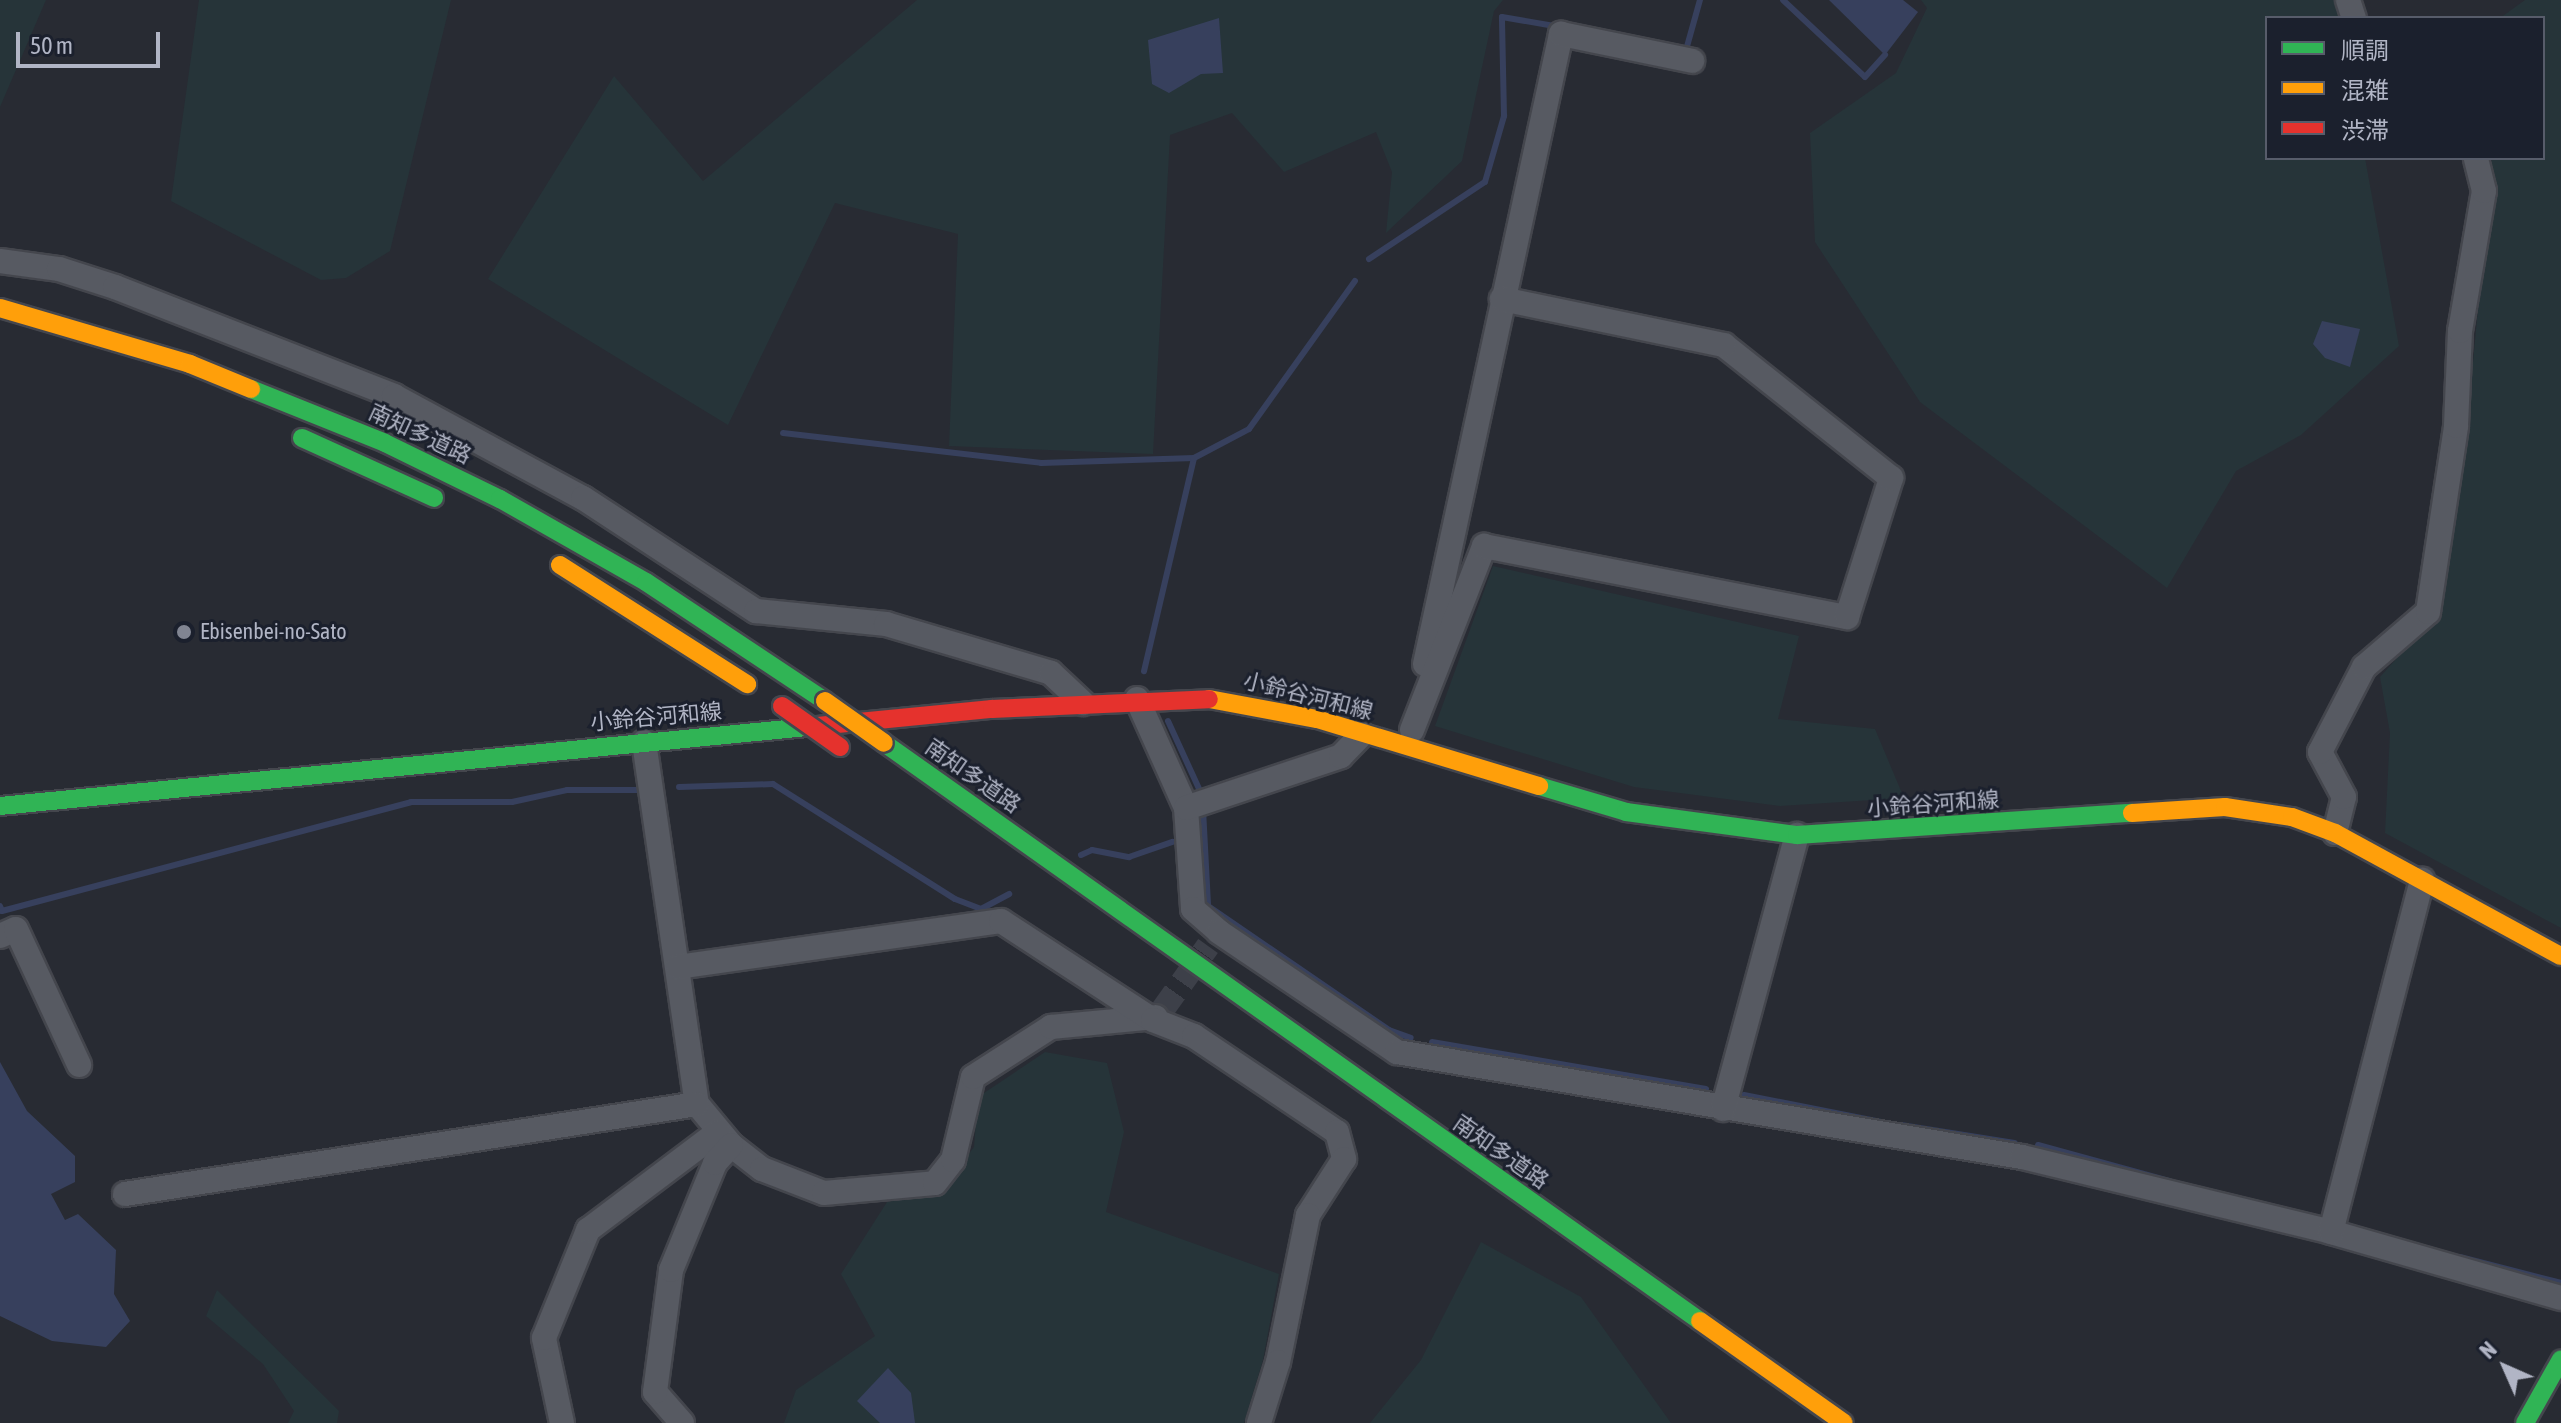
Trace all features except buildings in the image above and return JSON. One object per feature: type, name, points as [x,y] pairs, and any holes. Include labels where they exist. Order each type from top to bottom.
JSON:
[{"type":"main road","name":"南知多道路","points":[[0,308],[190,364],[385,443],[500,499],[646,582],[825,701],[1844,1423]]},
{"type":"main road","points":[[284,431],[446,504]]},
{"type":"main road","points":[[540,554],[782,706],[846,752]]},
{"type":"main road","name":"小鈴谷河和線","points":[[0,806],[644,742],[1083,703],[1137,699],[1219,699],[1362,734],[1409,739],[1626,812],[1797,835],[2225,807],[2292,817],[2335,833],[2561,956]]},
{"type":"main road","points":[[2525,1423],[2561,1359]]},
{"type":"street","points":[[1409,739],[1561,34],[1692,61]]},
{"type":"street","points":[[2335,833],[2344,797],[2320,752],[2364,667],[2428,612],[2456,426],[2460,331],[2484,191],[2476,160]]},
{"type":"street","points":[[0,261],[59,269],[115,287],[394,396],[583,498],[756,611],[886,624],[1051,673],[1083,703]]},
{"type":"street","points":[[1409,739],[1484,546],[1847,617],[1891,478],[1724,345],[1502,299]]},
{"type":"street","points":[[1137,699],[1186,808],[1193,909],[1214,939],[1397,1052],[2022,1157],[2331,1232],[2561,1298]]},
{"type":"street","points":[[1186,808],[1341,756],[1362,734]]},
{"type":"street","points":[[644,742],[697,1104],[725,1138],[762,1169],[824,1193],[935,1183],[953,1160],[973,1077],[1051,1027],[1157,1016]]},
{"type":"street","points":[[1723,1109],[1797,835]]},
{"type":"street","points":[[2331,1232],[2422,880]]},
{"type":"street","points":[[678,967],[1001,921],[1194,1036],[1337,1132],[1344,1159],[1308,1215],[1278,1362],[1259,1423]]},
{"type":"street","points":[[0,936],[16,929],[79,1065]]},
{"type":"street","points":[[125,1194],[697,1104]]},
{"type":"street","points":[[562,1423],[544,1338],[588,1230],[725,1138]]},
{"type":"street","points":[[682,1423],[655,1392],[671,1270],[725,1138]]},
{"type":"shaded area","points":[[0,0],[46,0],[0,107]]},
{"type":"shaded area","points":[[199,0],[451,0],[390,251],[346,278],[321,280],[171,201]]},
{"type":"shaded area","points":[[917,0],[1503,0],[1494,11],[1462,161],[1386,233],[1392,172],[1376,132],[1284,172],[1232,113],[1170,135],[1153,454],[949,446],[958,234],[835,203],[728,425],[488,279],[614,76],[703,181]]},
{"type":"shaded area","points":[[1921,0],[2347,0],[2349,16],[2265,16],[2265,160],[2365,160],[2399,346],[2301,435],[2236,471],[2167,588],[1920,402],[1815,242],[1810,133],[1896,73],[1927,8]]},
{"type":"shaded area","points":[[2525,0],[2561,0],[2561,928],[2385,833],[2390,733],[2380,677],[2438,612],[2468,416],[2492,160],[2545,160],[2545,16],[2503,16]]},
{"type":"shaded area","points":[[1493,566],[1799,636],[1778,719],[1875,729],[1904,798],[1780,806],[1634,787],[1435,726]]},
{"type":"shaded area","points":[[1045,1052],[1107,1063],[1124,1132],[1106,1212],[1279,1274],[1263,1360],[1244,1423],[784,1423],[796,1390],[875,1336],[841,1274],[887,1202],[941,1191],[974,1147],[978,1097]]},
{"type":"shaded area","points":[[1481,1242],[1581,1297],[1671,1423],[1370,1423],[1421,1360]]},
{"type":"shaded area","points":[[217,1290],[339,1411],[337,1423],[288,1423],[294,1411],[263,1364],[206,1316]]},
{"type":"water","points":[[1829,0],[1903,0],[1918,12],[1885,55]]},
{"type":"water","points":[[1219,18],[1223,73],[1201,74],[1169,93],[1152,84],[1148,40]]},
{"type":"water","points":[[2322,321],[2360,329],[2350,367],[2325,358],[2313,344]]},
{"type":"water","points":[[0,1062],[27,1111],[75,1156],[75,1182],[51,1194],[65,1220],[78,1214],[116,1250],[114,1294],[130,1321],[106,1347],[52,1341],[0,1316]]},
{"type":"water","points":[[888,1368],[911,1393],[915,1423],[880,1423],[857,1401]]},
{"type":"waterway","points":[[1682,49],[1686,50],[1700,0]]},
{"type":"waterway","points":[[1783,0],[1865,77],[1885,55]]},
{"type":"waterway","points":[[1369,259],[1485,182],[1504,116],[1502,17],[1560,27]]},
{"type":"waterway","points":[[1194,458],[1249,429],[1355,281]]},
{"type":"waterway","points":[[783,433],[1041,463],[1194,458],[1144,671]]},
{"type":"waterway","points":[[1168,721],[1200,791]]},
{"type":"waterway","points":[[679,787],[773,784],[955,899],[981,909],[1009,894]]},
{"type":"waterway","points":[[0,906],[2,911],[411,802],[512,802],[567,790],[644,790]]},
{"type":"waterway","points":[[1203,809],[1208,906],[1389,1030],[1411,1038]]},
{"type":"waterway","points":[[1081,855],[1092,850],[1129,857],[1172,842]]},
{"type":"waterway","points":[[1432,1042],[1706,1089]]},
{"type":"waterway","points":[[1744,1095],[1882,1122]]},
{"type":"waterway","points":[[1901,1125],[2015,1143]]},
{"type":"waterway","points":[[2038,1145],[2170,1181]]},
{"type":"waterway","points":[[2460,1257],[2561,1283]]},
{"type":"tunnel","points":[[1161,1012],[1208,946]]},
{"type":"traffic: fast","points":[[251,389],[385,443],[500,499],[646,582],[825,701]]},
{"type":"traffic: fast","points":[[302,438],[434,498]]},
{"type":"traffic: fast","points":[[0,806],[807,727]]},
{"type":"traffic: fast","points":[[884,743],[1700,1321]]},
{"type":"traffic: fast","points":[[1539,786],[1626,812],[1797,835],[2132,813]]},
{"type":"traffic: fast","points":[[2525,1423],[2561,1359]]},
{"type":"traffic: slow","points":[[0,308],[190,364],[251,389]]},
{"type":"traffic: slow","points":[[560,565],[747,684]]},
{"type":"traffic: slow","points":[[1209,699],[1317,719],[1539,786]]},
{"type":"traffic: slow","points":[[825,701],[884,743]]},
{"type":"traffic: slow","points":[[2132,813],[2225,807],[2292,817],[2335,833],[2561,956]]},
{"type":"traffic: slow","points":[[1700,1321],[1844,1423]]},
{"type":"traffic: jam","points":[[807,727],[992,709],[1209,699]]},
{"type":"traffic: jam","points":[[782,706],[840,747]]},
{"type":"place","name":"Ebisenbei-no-Sato","points":[[184,632]]}]
